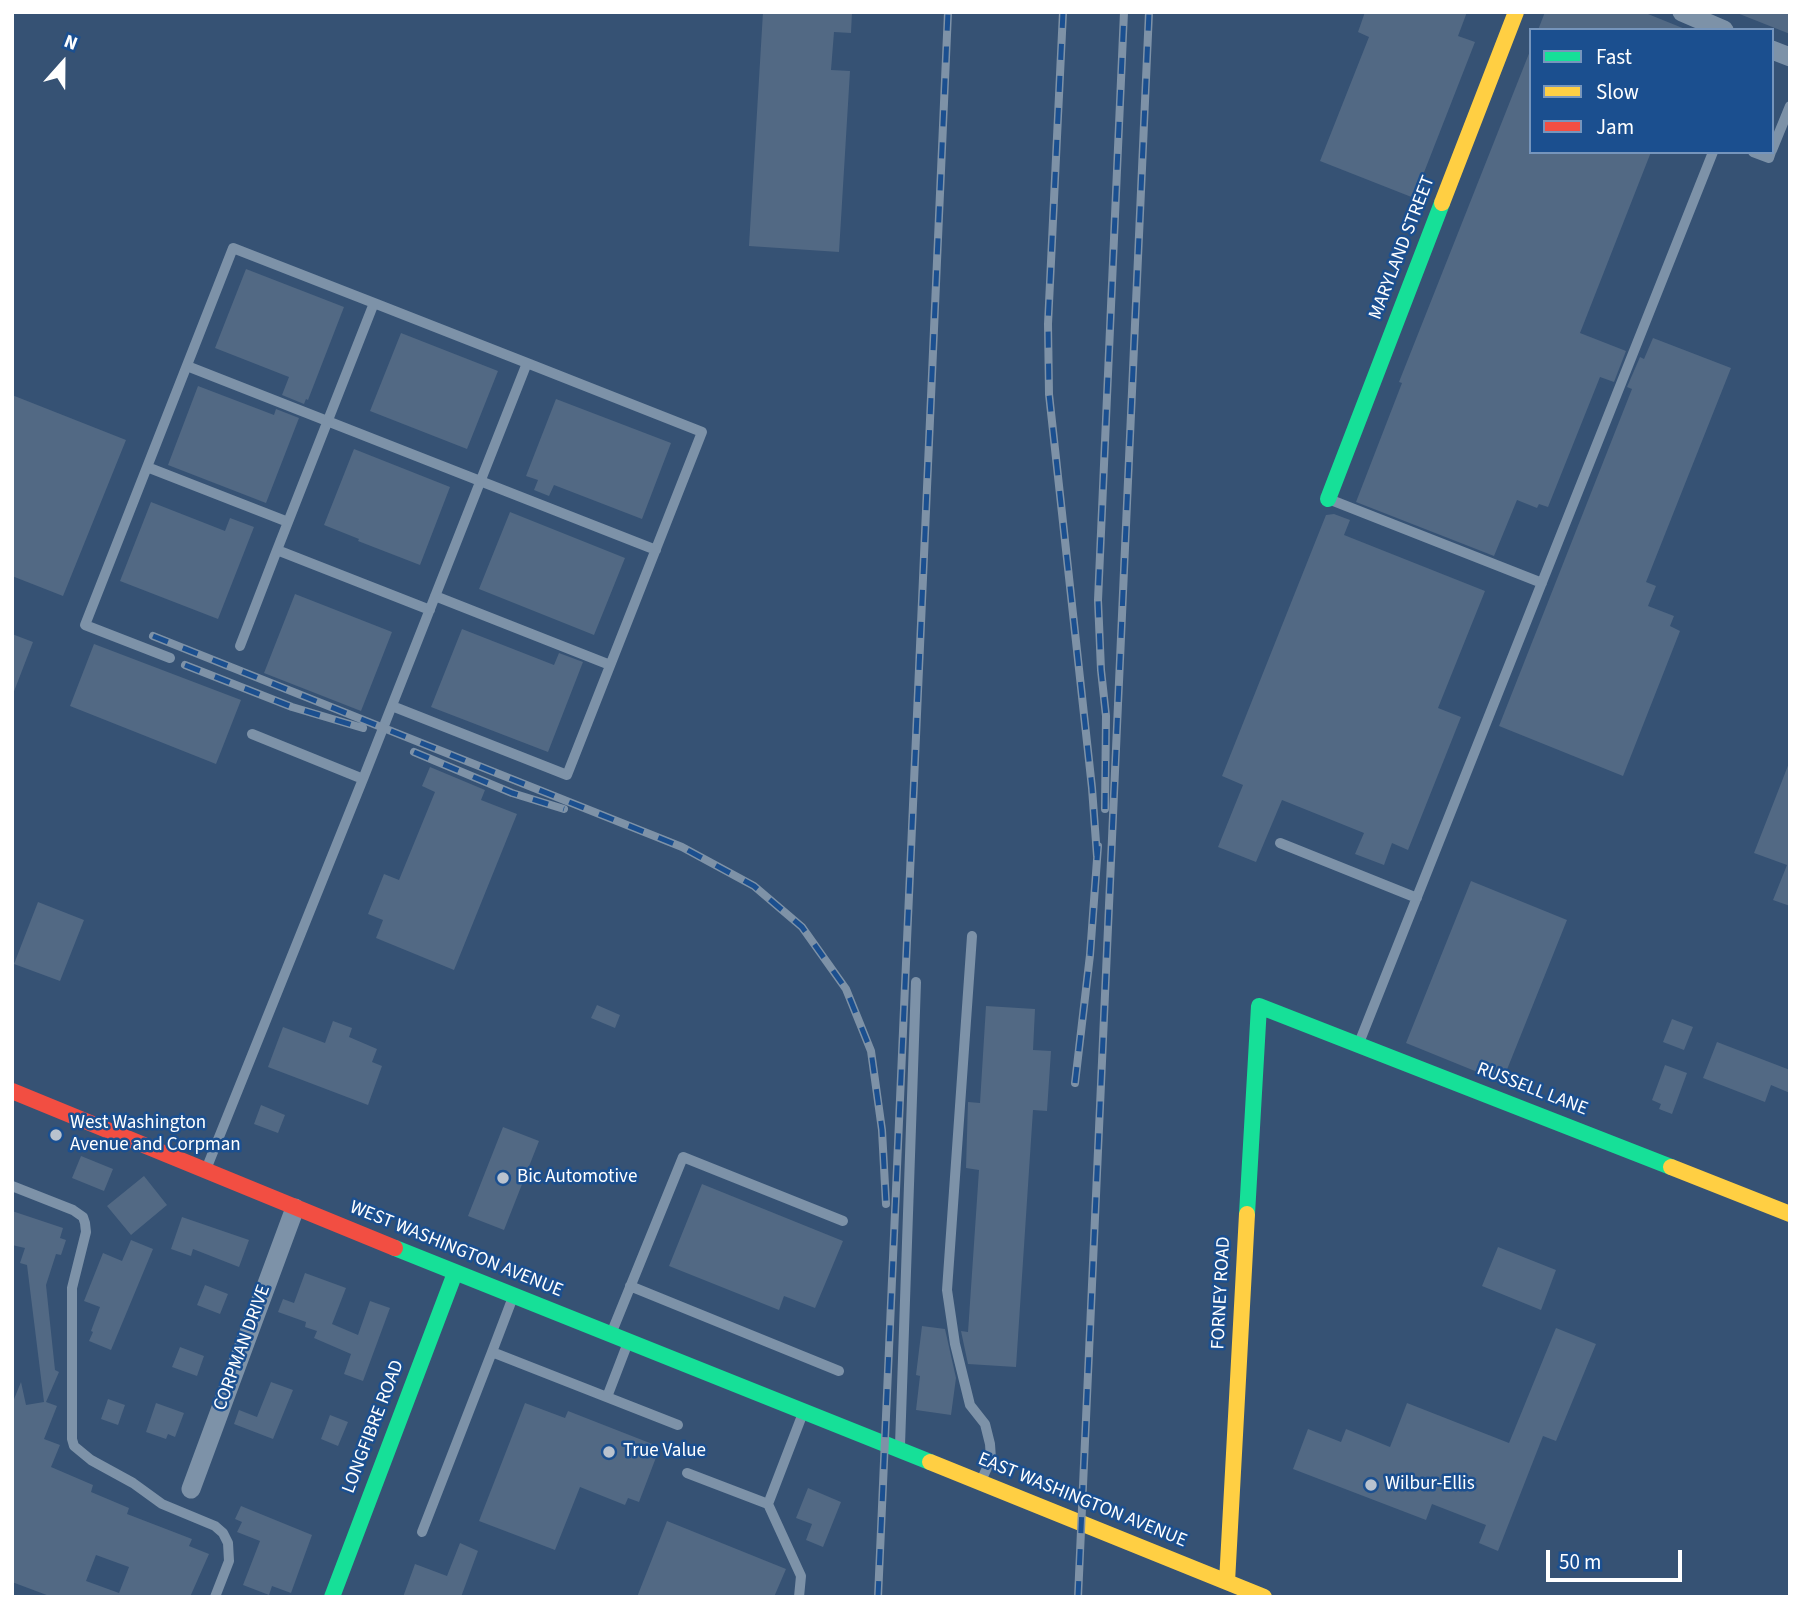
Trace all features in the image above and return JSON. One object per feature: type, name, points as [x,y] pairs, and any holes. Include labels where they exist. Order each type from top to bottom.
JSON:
[{"type":"street","name":"MARYLAND STREET","points":[[1328,499],[1516,12]]},
{"type":"street","points":[[1682,12],[1719,28]]},
{"type":"street","name":"RUSSELL LANE","points":[[1259,1006],[1790,1214]]},
{"type":"street","name":"FORNEY ROAD","points":[[1227,1582],[1259,1006]]},
{"type":"street","name":"WEST WASHINGTON AVENUE","points":[[15,1099],[205,1171],[892,1446]]},
{"type":"street","name":"CORPMAN DRIVE","points":[[191,1489],[295,1208]]},
{"type":"street","name":"LONGFIBRE ROAD","points":[[332,1597],[455,1273]]},
{"type":"street","name":"EAST WASHINGTON AVENUE","points":[[892,1446],[1264,1597]]},
{"type":"lane","points":[[1774,146],[1790,106]]},
{"type":"lane","points":[[1359,1045],[1712,154]]},
{"type":"lane","points":[[170,658],[85,625],[233,248],[702,432],[567,775],[392,706]]},
{"type":"lane","points":[[240,646],[374,303]]},
{"type":"lane","points":[[205,1171],[527,363]]},
{"type":"lane","points":[[187,366],[656,550]]},
{"type":"lane","points":[[147,467],[288,522]]},
{"type":"lane","points":[[1328,499],[1542,583]]},
{"type":"lane","points":[[277,550],[430,610]]},
{"type":"lane","points":[[435,596],[610,665]]},
{"type":"lane","points":[[252,734],[363,779]]},
{"type":"lane","points":[[1280,843],[1417,898]]},
{"type":"lane","points":[[972,936],[947,1290],[955,1344],[970,1405],[985,1424],[990,1444],[991,1459],[980,1482]]},
{"type":"lane","points":[[892,1446],[916,982]]},
{"type":"lane","points":[[611,1334],[682,1157],[843,1221]]},
{"type":"lane","points":[[12,1186],[73,1210],[83,1217],[85,1223],[86,1232],[72,1288],[74,1446],[91,1460],[133,1483],[162,1504],[215,1526],[223,1533],[228,1543],[229,1561],[215,1597]]},
{"type":"lane","points":[[630,1286],[839,1371]]},
{"type":"lane","points":[[422,1532],[513,1296]]},
{"type":"lane","points":[[607,1397],[629,1342]]},
{"type":"lane","points":[[492,1352],[678,1425]]},
{"type":"lane","points":[[768,1504],[804,1411]]},
{"type":"lane","points":[[687,1473],[768,1504],[801,1576],[799,1597]]},
{"type":"building","points":[[763,12],[852,12],[851,33],[834,32],[831,70],[850,71],[839,252],[749,246]]},
{"type":"building","points":[[1365,12],[1467,12],[1458,36],[1475,42],[1414,198],[1320,161],[1369,37],[1358,32]]},
{"type":"building","points":[[1545,12],[1643,12],[1683,28],[1539,28]]},
{"type":"building","points":[[1790,12],[1790,34],[1737,13]]},
{"type":"building","points":[[1529,54],[1529,154],[1650,154],[1580,333],[1626,351],[1614,382],[1600,377],[1548,507],[1539,504],[1537,508],[1517,500],[1494,556],[1356,502],[1402,383],[1399,382]]},
{"type":"building","points":[[246,269],[344,307],[308,400],[306,399],[304,404],[282,395],[289,377],[215,348]]},
{"type":"building","points":[[401,333],[498,371],[467,449],[370,411]]},
{"type":"building","points":[[1653,338],[1731,368],[1646,582],[1656,586],[1648,606],[1674,616],[1670,626],[1680,631],[1623,776],[1499,726],[1632,389],[1627,387],[1640,357],[1644,359]]},
{"type":"building","points":[[198,386],[274,415],[276,409],[299,418],[266,503],[168,465]]},
{"type":"building","points":[[12,395],[126,440],[63,596],[12,576]]},
{"type":"building","points":[[556,399],[671,443],[642,519],[554,485],[549,496],[534,490],[538,480],[526,476]]},
{"type":"building","points":[[354,449],[450,487],[420,565],[324,525]]},
{"type":"building","points":[[151,502],[225,531],[230,518],[254,527],[218,619],[120,581]]},
{"type":"building","points":[[510,512],[625,558],[594,635],[479,589]]},
{"type":"building","points":[[1334,514],[1350,520],[1344,535],[1485,591],[1438,708],[1461,717],[1408,850],[1392,843],[1384,865],[1355,854],[1364,833],[1282,800],[1256,862],[1218,847],[1243,785],[1222,776],[1326,515]]},
{"type":"building","points":[[295,594],[392,632],[361,711],[264,673]]},
{"type":"building","points":[[462,629],[554,665],[559,653],[583,662],[548,752],[431,707]]},
{"type":"building","points":[[12,634],[33,642],[13,694],[12,694]]},
{"type":"building","points":[[94,644],[241,700],[216,764],[70,706]]},
{"type":"building","points":[[1789,763],[1790,906],[1773,900],[1787,865],[1754,853]]},
{"type":"building","points":[[430,767],[485,790],[481,800],[517,814],[454,970],[376,938],[383,920],[368,914],[384,874],[399,880],[435,792],[422,786]]},
{"type":"building","points":[[1471,881],[1567,920],[1502,1082],[1406,1043]]},
{"type":"building","points":[[38,902],[84,920],[60,981],[14,964]]},
{"type":"building","points":[[597,1005],[620,1015],[615,1028],[591,1018]]},
{"type":"building","points":[[986,1006],[1035,1009],[1033,1050],[1051,1051],[1047,1111],[1033,1110],[1016,1367],[968,1364],[961,1331],[968,1332],[979,1170],[966,1168],[968,1102],[980,1103]]},
{"type":"building","points":[[1672,1019],[1693,1027],[1684,1050],[1663,1042]]},
{"type":"building","points":[[333,1021],[352,1028],[349,1037],[377,1049],[372,1062],[382,1066],[368,1105],[268,1067],[283,1027],[325,1043]]},
{"type":"building","points":[[1717,1042],[1790,1070],[1790,1093],[1771,1085],[1765,1102],[1703,1078]]},
{"type":"building","points":[[1665,1065],[1687,1073],[1672,1114],[1659,1109],[1661,1104],[1652,1100]]},
{"type":"building","points":[[261,1105],[285,1115],[278,1133],[254,1124]]},
{"type":"building","name":"Bic Automotive","points":[[503,1127],[539,1141],[504,1230],[468,1216]]},
{"type":"building","points":[[81,1156],[113,1169],[104,1191],[72,1178]]},
{"type":"building","points":[[144,1176],[167,1205],[131,1235],[107,1206]]},
{"type":"building","points":[[702,1184],[843,1241],[815,1308],[784,1296],[779,1310],[669,1266]]},
{"type":"building","points":[[12,1211],[63,1228],[60,1238],[66,1240],[61,1255],[56,1254],[46,1285],[55,1370],[59,1372],[46,1402],[57,1406],[44,1439],[60,1445],[51,1467],[93,1485],[91,1492],[129,1508],[127,1514],[192,1539],[189,1546],[209,1554],[190,1597],[52,1597],[12,1582],[12,1404],[21,1382],[26,1405],[44,1402],[27,1265],[20,1263],[25,1248],[12,1245]],"holes":[[[96,1555],[129,1567],[119,1593],[86,1581]]]},
{"type":"building","points":[[182,1217],[249,1240],[239,1267],[193,1249],[191,1256],[171,1249]]},
{"type":"building","points":[[131,1240],[153,1249],[111,1350],[89,1341],[100,1307],[84,1301],[103,1253],[122,1261]]},
{"type":"building","points":[[1498,1247],[1556,1270],[1541,1310],[1482,1286]]},
{"type":"building","points":[[305,1273],[346,1288],[332,1324],[358,1335],[370,1301],[390,1308],[363,1381],[344,1374],[351,1354],[314,1338],[317,1331],[305,1327],[306,1322],[278,1312],[283,1299],[294,1303]]},
{"type":"building","points":[[205,1285],[228,1294],[220,1314],[197,1305]]},
{"type":"building","points":[[922,1326],[945,1329],[956,1378],[951,1415],[916,1410],[920,1376],[916,1375]]},
{"type":"building","points":[[1556,1328],[1596,1344],[1556,1441],[1543,1436],[1498,1551],[1479,1543],[1486,1525],[1432,1504],[1426,1520],[1293,1469],[1308,1429],[1341,1442],[1346,1429],[1390,1447],[1407,1403],[1509,1443]]},
{"type":"building","points":[[180,1347],[204,1356],[197,1376],[172,1367]]},
{"type":"building","points":[[271,1382],[293,1390],[273,1439],[234,1424],[239,1410],[257,1417]]},
{"type":"building","points":[[108,1399],[125,1405],[118,1425],[101,1419]]},
{"type":"building","points":[[156,1403],[184,1413],[175,1437],[168,1434],[166,1439],[146,1432]]},
{"type":"building","points":[[525,1403],[565,1418],[568,1411],[660,1447],[639,1502],[628,1498],[625,1505],[580,1487],[555,1550],[479,1521]]},
{"type":"building","points":[[330,1415],[348,1422],[338,1446],[321,1439]]},
{"type":"building","points":[[808,1488],[841,1502],[823,1547],[806,1540],[812,1524],[796,1518]]},
{"type":"building","points":[[241,1506],[312,1535],[291,1593],[272,1586],[269,1595],[243,1585],[260,1541],[237,1532],[242,1522],[235,1519]]},
{"type":"building","points":[[667,1521],[786,1569],[774,1597],[637,1597]]},
{"type":"building","points":[[460,1543],[478,1551],[461,1597],[403,1597],[415,1564],[447,1576]]},
{"type":"railway","points":[[878,1597],[948,12]]},
{"type":"railway","points":[[1063,12],[1048,324],[1049,394],[1097,856]]},
{"type":"railway","points":[[1105,809],[1106,716],[1098,600],[1124,12]]},
{"type":"railway","points":[[1078,1597],[1149,12]]},
{"type":"railway","points":[[153,636],[682,847],[754,886],[802,927],[846,989],[871,1051],[882,1130],[886,1204]]},
{"type":"railway","points":[[185,665],[292,707],[363,728]]},
{"type":"railway","points":[[414,752],[512,793],[564,809]]},
{"type":"railway","points":[[1075,1083],[1090,955],[1098,846]]},
{"type":"traffic: fast","points":[[1328,499],[1442,203]]},
{"type":"traffic: fast","points":[[1247,1214],[1259,1006],[1671,1167]]},
{"type":"traffic: fast","points":[[395,1248],[930,1462]]},
{"type":"traffic: fast","points":[[332,1597],[455,1273]]},
{"type":"traffic: slow","points":[[1442,203],[1516,12]]},
{"type":"traffic: slow","points":[[1671,1167],[1790,1214]]},
{"type":"traffic: slow","points":[[1227,1582],[1247,1214]]},
{"type":"traffic: slow","points":[[930,1462],[1264,1597]]},
{"type":"traffic: jam","points":[[12,1091],[395,1248]]},
{"type":"place","name":"West Washington Avenue and Corpman","points":[[56,1135]]},
{"type":"place","name":"Bic Automotive","points":[[503,1178]]},
{"type":"place","name":"True Value","points":[[609,1452]]},
{"type":"place","name":"Wilbur-Ellis","points":[[1371,1485]]}]
